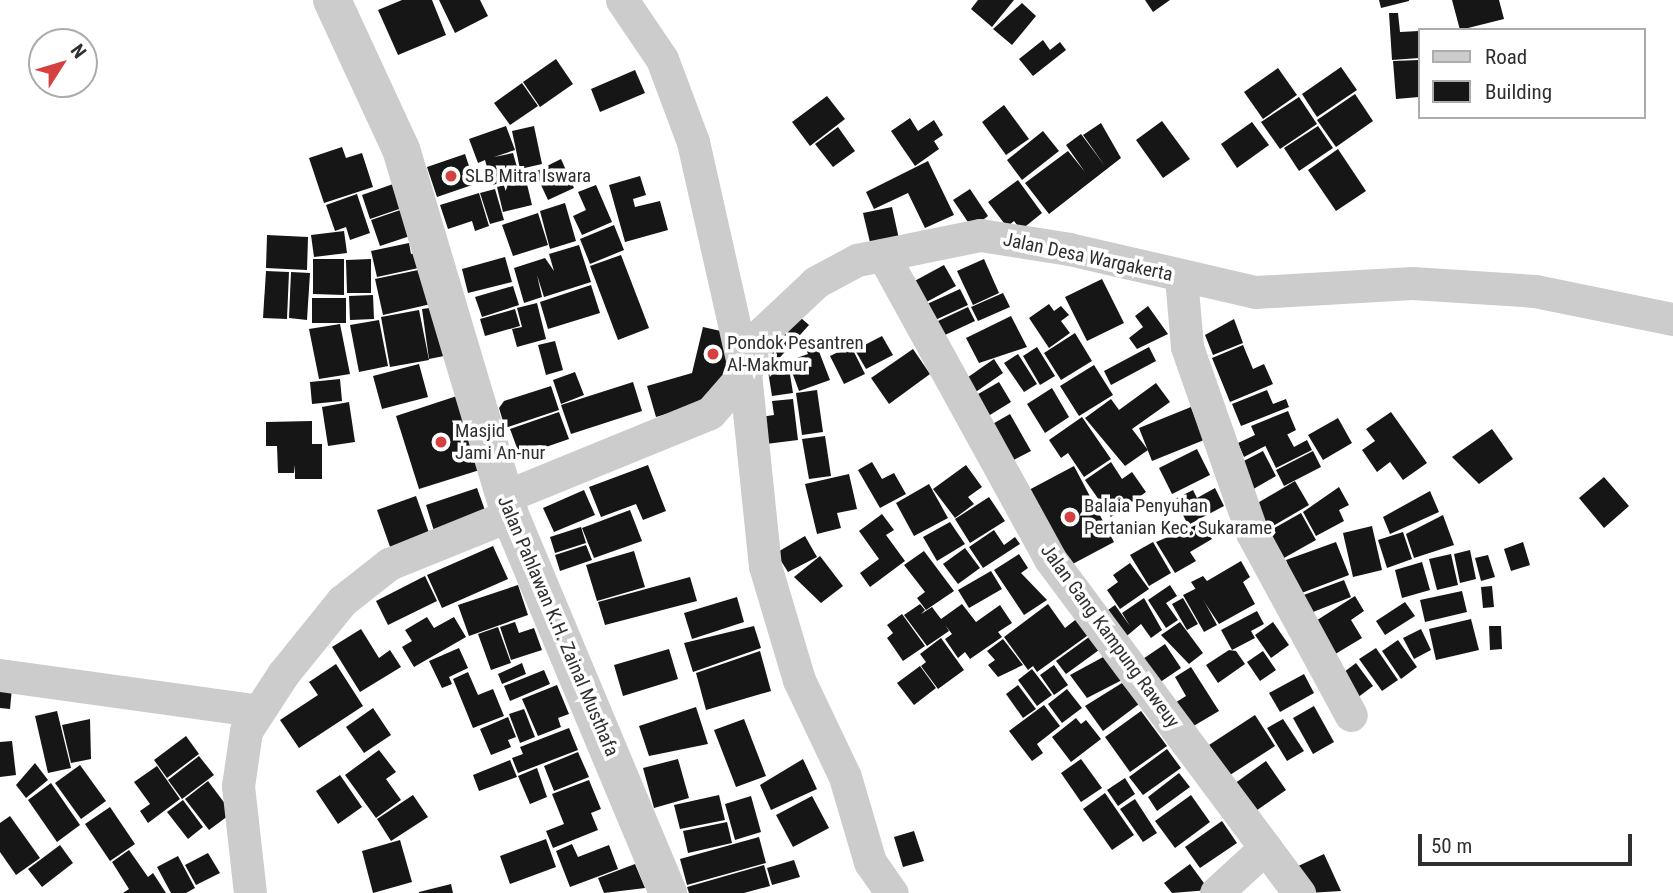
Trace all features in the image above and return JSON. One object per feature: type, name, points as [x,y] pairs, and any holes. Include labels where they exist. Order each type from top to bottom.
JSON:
[{"type":"street","name":"Jalan Pahlawan K.H. Zainal Musthafa","points":[[332,0],[401,149],[507,506],[668,893]]},
{"type":"street","points":[[622,0],[662,59],[693,142],[745,373],[765,566],[799,680],[845,777],[870,862],[892,893]]},
{"type":"street","name":"Jalan Desa Wargakerta","points":[[250,893],[238,786],[246,731],[334,612],[389,564],[507,506],[601,453],[710,414],[745,373],[763,332],[789,303],[857,260],[980,235],[1069,249],[1255,292],[1412,283],[1535,291],[1673,319]]},
{"type":"street","name":"Jalan Gang Kampung Raweuy","points":[[883,255],[1050,559],[1298,893]]},
{"type":"street","points":[[1181,277],[1186,346],[1252,533],[1351,715]]},
{"type":"street","points":[[0,675],[259,711]]},
{"type":"street","points":[[1216,893],[1265,848]]},
{"type":"building","points":[[402,0],[432,0],[446,35],[398,55],[378,10]]},
{"type":"building","points":[[439,0],[480,0],[488,16],[455,33]]},
{"type":"building","points":[[978,0],[1014,0],[992,27],[971,9]]},
{"type":"building","points":[[1145,0],[1170,0],[1153,12]]},
{"type":"building","points":[[1379,0],[1409,0],[1409,1],[1381,8]]},
{"type":"building","points":[[1452,0],[1499,0],[1504,19],[1459,28]]},
{"type":"building","points":[[1022,3],[1036,16],[1012,45],[993,29]]},
{"type":"building","points":[[1389,13],[1398,13],[1400,32],[1418,31],[1418,58],[1392,60]]},
{"type":"building","points":[[1043,40],[1050,50],[1060,42],[1066,50],[1033,76],[1019,59]]},
{"type":"building","points":[[556,59],[573,84],[540,107],[523,82]]},
{"type":"building","points":[[1418,60],[1418,97],[1396,99],[1393,61]]},
{"type":"building","points":[[1341,67],[1357,90],[1317,117],[1302,94]]},
{"type":"building","points":[[1278,68],[1297,95],[1263,119],[1244,92]]},
{"type":"building","points":[[635,70],[645,93],[600,112],[591,89]]},
{"type":"building","points":[[522,83],[538,106],[510,125],[494,103]]},
{"type":"building","points":[[1355,94],[1373,121],[1336,147],[1317,120]]},
{"type":"building","points":[[827,96],[845,119],[810,146],[792,122]]},
{"type":"building","points":[[1299,97],[1317,124],[1280,149],[1261,122]]},
{"type":"building","points":[[1004,105],[1029,139],[1006,155],[982,122]]},
{"type":"building","points":[[910,118],[918,131],[934,120],[943,135],[934,141],[939,149],[915,166],[891,131]]},
{"type":"building","points":[[1162,121],[1190,159],[1163,178],[1136,140]]},
{"type":"building","points":[[1252,122],[1269,145],[1237,168],[1221,144]]},
{"type":"building","points":[[1101,123],[1121,158],[1049,214],[1025,183],[1068,151],[1085,172],[1066,145],[1081,134],[1105,166],[1083,135]]},
{"type":"building","points":[[506,126],[515,150],[494,157],[513,153],[520,178],[492,185],[485,160],[478,163],[469,139]]},
{"type":"building","points":[[534,126],[542,164],[520,169],[512,131]]},
{"type":"building","points":[[1318,126],[1333,148],[1299,171],[1284,148]]},
{"type":"building","points":[[838,127],[855,151],[833,167],[815,144]]},
{"type":"building","points":[[1043,131],[1059,151],[1022,180],[1007,160]]},
{"type":"building","points":[[342,147],[346,158],[362,153],[373,187],[324,203],[309,158]]},
{"type":"building","points":[[1338,149],[1366,191],[1336,211],[1308,170]]},
{"type":"building","name":"SLB Mitra Iswara","points":[[465,154],[475,184],[437,197],[427,167]]},
{"type":"building","points":[[561,159],[574,188],[548,200],[535,172]]},
{"type":"building","points":[[928,161],[954,215],[925,228],[908,193],[874,209],[866,192]]},
{"type":"building","points":[[640,176],[646,195],[633,199],[635,207],[660,201],[668,230],[625,242],[609,185]]},
{"type":"building","points":[[526,180],[532,205],[503,212],[497,187]]},
{"type":"building","points":[[1018,180],[1042,213],[1021,230],[1014,221],[1007,227],[988,202]]},
{"type":"building","points":[[396,183],[405,207],[370,219],[362,195]]},
{"type":"building","points":[[596,185],[612,222],[582,235],[573,216],[586,210],[578,192]]},
{"type":"building","points":[[495,189],[504,220],[490,224],[480,193]]},
{"type":"building","points":[[970,189],[988,216],[972,228],[953,200]]},
{"type":"building","points":[[479,193],[489,226],[475,231],[472,221],[448,229],[440,205]]},
{"type":"building","points":[[357,194],[370,233],[350,240],[346,227],[335,231],[326,205]]},
{"type":"building","points":[[565,203],[576,241],[550,249],[540,211]]},
{"type":"building","points":[[892,207],[901,248],[873,255],[863,213]]},
{"type":"building","points":[[406,208],[416,234],[380,246],[371,220]]},
{"type":"building","points":[[538,213],[548,245],[513,256],[502,225]]},
{"type":"building","points":[[614,225],[624,250],[590,264],[580,239]]},
{"type":"building","points":[[344,231],[347,253],[314,257],[311,235]]},
{"type":"building","points":[[267,235],[308,237],[307,270],[266,268]]},
{"type":"building","points":[[409,243],[411,254],[420,252],[423,267],[377,277],[371,251]]},
{"type":"building","points":[[579,245],[591,282],[544,297],[537,275],[542,297],[524,303],[514,268],[545,258],[554,271],[549,254]]},
{"type":"building","points":[[621,255],[649,328],[618,340],[590,266]]},
{"type":"building","points":[[505,257],[512,282],[468,293],[462,269]]},
{"type":"building","points":[[313,259],[344,259],[344,295],[313,294]]},
{"type":"building","points":[[371,259],[371,293],[347,293],[346,260]]},
{"type":"building","points":[[984,259],[999,293],[973,305],[957,271]]},
{"type":"building","points":[[944,265],[956,286],[921,305],[909,284]]},
{"type":"building","points":[[423,269],[431,304],[383,315],[375,279]]},
{"type":"building","points":[[266,271],[289,272],[287,319],[263,318]]},
{"type":"building","points":[[291,272],[310,273],[307,320],[289,318]]},
{"type":"building","points":[[1102,279],[1124,323],[1087,341],[1065,297]]},
{"type":"building","points":[[591,285],[600,313],[548,329],[540,302]]},
{"type":"building","points":[[513,286],[519,305],[482,317],[475,297]]},
{"type":"building","points":[[960,289],[968,305],[922,326],[914,310]]},
{"type":"building","points":[[1003,293],[1010,307],[978,321],[971,307]]},
{"type":"building","points":[[373,295],[374,319],[350,320],[349,296]]},
{"type":"building","points":[[312,298],[346,298],[346,323],[312,323]]},
{"type":"building","points":[[537,303],[546,339],[517,347],[512,329],[522,327],[517,308]]},
{"type":"building","points":[[1049,304],[1054,311],[1061,306],[1069,315],[1061,321],[1070,333],[1049,348],[1029,318]]},
{"type":"building","points":[[1148,306],[1168,334],[1137,349],[1129,338],[1143,327],[1135,316]]},
{"type":"building","points":[[437,307],[444,356],[429,359],[422,309]]},
{"type":"building","points":[[968,307],[975,321],[930,342],[923,328]]},
{"type":"building","points":[[515,309],[520,326],[485,336],[480,319]]},
{"type":"building","points":[[419,310],[429,360],[390,367],[381,317]]},
{"type":"building","points":[[792,310],[809,325],[774,364],[758,349]]},
{"type":"building","points":[[1011,316],[1027,347],[979,363],[966,338]]},
{"type":"building","points":[[1234,319],[1243,343],[1213,355],[1205,335]]},
{"type":"building","points":[[379,320],[388,366],[359,372],[350,325]]},
{"type":"building","points":[[340,324],[350,374],[319,379],[309,329]]},
{"type":"building","name":"Pondok Pesantren Al-Makmur","points":[[703,327],[734,334],[721,398],[656,417],[647,386],[692,373]]},
{"type":"building","points":[[1075,333],[1092,361],[1061,380],[1044,353]]},
{"type":"building","points":[[813,336],[830,380],[799,391],[788,361],[808,354],[802,340]]},
{"type":"building","points":[[882,336],[893,355],[866,369],[855,350]]},
{"type":"building","points":[[555,341],[563,370],[546,375],[538,345]]},
{"type":"building","points":[[1243,345],[1253,369],[1264,364],[1273,384],[1230,402],[1212,358]]},
{"type":"building","points":[[851,346],[865,374],[844,384],[830,356]]},
{"type":"building","points":[[1037,347],[1055,376],[1040,385],[1023,356]]},
{"type":"building","points":[[1149,347],[1156,361],[1111,385],[1104,371]]},
{"type":"building","points":[[913,349],[930,374],[889,404],[871,378]]},
{"type":"building","points":[[1018,354],[1037,384],[1024,392],[1004,363]]},
{"type":"building","points":[[994,359],[1003,373],[970,396],[961,382]]},
{"type":"building","points":[[788,362],[793,393],[772,396],[767,365]]},
{"type":"building","points":[[419,364],[428,397],[382,409],[373,376]]},
{"type":"building","points":[[1094,365],[1113,395],[1079,416],[1060,386]]},
{"type":"building","points":[[575,372],[584,395],[561,404],[553,380]]},
{"type":"building","points":[[340,379],[342,401],[312,404],[310,382]]},
{"type":"building","points":[[633,382],[642,411],[571,434],[561,405]]},
{"type":"building","points":[[999,382],[1011,402],[985,418],[966,401]]},
{"type":"building","points":[[1156,383],[1170,402],[1132,429],[1148,450],[1125,466],[1085,418],[1111,399],[1119,410]]},
{"type":"building","points":[[551,386],[559,410],[505,428],[499,408],[504,401]]},
{"type":"building","points":[[1052,388],[1069,417],[1045,433],[1027,404]]},
{"type":"building","points":[[817,390],[823,432],[802,435],[796,393]]},
{"type":"building","points":[[1267,390],[1273,404],[1286,399],[1289,407],[1241,426],[1232,404]]},
{"type":"building","name":"Masjid Jami An-nur","points":[[463,394],[486,468],[419,489],[396,416]]},
{"type":"building","points":[[793,399],[798,440],[757,445],[754,418],[774,415],[772,401]]},
{"type":"building","points":[[349,402],[355,442],[328,446],[322,407]]},
{"type":"building","points":[[1191,407],[1204,440],[1152,461],[1139,428]]},
{"type":"building","points":[[1288,411],[1296,430],[1244,457],[1238,443],[1255,435],[1251,426]]},
{"type":"building","points":[[559,412],[569,439],[520,456],[510,429]]},
{"type":"building","points":[[1391,412],[1427,463],[1403,480],[1390,462],[1377,472],[1362,450],[1375,441],[1366,429]]},
{"type":"building","points":[[1010,414],[1031,451],[1002,466],[982,430]]},
{"type":"building","points":[[1082,417],[1111,459],[1084,477],[1068,453],[1061,458],[1049,440]]},
{"type":"building","points":[[1338,418],[1352,443],[1323,460],[1308,435]]},
{"type":"building","points":[[312,421],[312,444],[322,444],[322,479],[295,479],[295,465],[294,473],[278,473],[277,446],[266,446],[266,422]]},
{"type":"building","points":[[1492,429],[1513,459],[1479,484],[1452,457]]},
{"type":"building","points":[[1287,434],[1294,447],[1307,440],[1312,450],[1276,468],[1265,445]]},
{"type":"building","points":[[825,436],[831,476],[809,479],[802,439]]},
{"type":"building","points":[[1197,449],[1210,475],[1172,494],[1159,468]]},
{"type":"building","points":[[1263,451],[1276,476],[1250,491],[1236,465]]},
{"type":"building","points":[[1313,451],[1321,467],[1284,486],[1276,470]]},
{"type":"building","points":[[872,462],[882,479],[894,473],[906,494],[880,508],[858,470]]},
{"type":"building","points":[[1111,462],[1122,479],[1132,472],[1146,492],[1111,517],[1085,480]]},
{"type":"building","points":[[648,465],[666,511],[643,520],[636,504],[601,517],[589,487]]},
{"type":"building","points":[[966,465],[982,487],[968,497],[974,504],[955,518],[933,489]]},
{"type":"building","name":"Balaia Penyuhan Pertanian Kec. Sukarame","points":[[1074,466],[1114,542],[1067,567],[1027,491]]},
{"type":"building","points":[[849,474],[857,509],[837,513],[841,528],[817,534],[805,484]]},
{"type":"building","points":[[1604,477],[1629,506],[1604,528],[1579,498]]},
{"type":"building","points":[[1295,481],[1309,505],[1268,529],[1254,505]]},
{"type":"building","points":[[929,484],[948,518],[914,536],[896,503]]},
{"type":"building","points":[[1339,487],[1349,505],[1339,510],[1344,521],[1316,536],[1303,512]]},
{"type":"building","points":[[477,488],[486,513],[434,531],[426,505]]},
{"type":"building","points":[[1215,488],[1224,506],[1188,525],[1175,499],[1193,490],[1197,498]]},
{"type":"building","points":[[584,490],[595,515],[554,532],[543,508]]},
{"type":"building","points":[[1430,491],[1439,512],[1390,534],[1383,517]]},
{"type":"building","points":[[416,496],[433,544],[394,558],[377,510]]},
{"type":"building","points":[[989,497],[1005,521],[970,543],[955,519]]},
{"type":"building","points":[[630,510],[642,541],[594,558],[582,528]]},
{"type":"building","points":[[1301,513],[1316,540],[1284,558],[1269,531]]},
{"type":"building","points":[[882,514],[894,530],[886,535],[905,561],[870,587],[860,573],[879,559],[859,531]]},
{"type":"building","points":[[1443,515],[1454,545],[1414,558],[1406,534]]},
{"type":"building","points":[[950,522],[965,544],[937,561],[923,537]]},
{"type":"building","points":[[1201,523],[1212,539],[1190,552],[1196,561],[1175,573],[1156,542]]},
{"type":"building","points":[[1372,526],[1382,570],[1353,577],[1343,533]]},
{"type":"building","points":[[581,527],[586,543],[555,553],[550,537]]},
{"type":"building","points":[[994,530],[1004,545],[1015,537],[1020,544],[983,568],[969,547]]},
{"type":"building","points":[[1403,532],[1412,559],[1387,568],[1378,540]]},
{"type":"building","points":[[805,536],[817,557],[788,572],[776,553]]},
{"type":"building","points":[[1153,542],[1171,573],[1149,586],[1130,555]]},
{"type":"building","points":[[1336,542],[1349,575],[1299,594],[1286,560]]},
{"type":"building","points":[[1523,542],[1530,565],[1511,571],[1504,549]]},
{"type":"building","points":[[586,545],[592,560],[560,571],[555,555]]},
{"type":"building","points":[[493,546],[508,579],[442,608],[427,575]]},
{"type":"building","points":[[965,548],[980,568],[958,584],[943,564]]},
{"type":"building","points":[[1470,550],[1476,579],[1460,583],[1454,554]]},
{"type":"building","points":[[634,551],[645,587],[597,601],[586,565]]},
{"type":"building","points":[[924,551],[954,591],[926,610],[917,598],[925,592],[904,565]]},
{"type":"building","points":[[1019,554],[1028,568],[1021,573],[1047,600],[1024,615],[994,570]]},
{"type":"building","points":[[1451,554],[1458,585],[1437,590],[1429,559]]},
{"type":"building","points":[[1488,555],[1495,577],[1481,581],[1475,558]]},
{"type":"building","points":[[820,556],[843,586],[821,603],[794,577]]},
{"type":"building","points":[[1241,561],[1250,577],[1243,582],[1255,604],[1219,624],[1191,582],[1203,576],[1207,581]]},
{"type":"building","points":[[1422,562],[1430,590],[1402,598],[1395,570]]},
{"type":"building","points":[[1130,563],[1149,589],[1120,609],[1107,590],[1118,582],[1113,575]]},
{"type":"building","points":[[991,571],[1002,589],[969,608],[958,590]]},
{"type":"building","points":[[425,576],[437,601],[388,625],[376,601]]},
{"type":"building","points":[[690,577],[697,601],[605,625],[598,602]]},
{"type":"building","points":[[1344,580],[1351,597],[1308,614],[1301,596]]},
{"type":"building","points":[[518,585],[528,615],[469,636],[458,605]]},
{"type":"building","points":[[1170,585],[1177,596],[1166,603],[1178,620],[1166,628],[1148,600]]},
{"type":"building","points":[[1492,586],[1494,607],[1483,608],[1481,587]]},
{"type":"building","points":[[1197,588],[1217,625],[1204,632],[1183,595]]},
{"type":"building","points":[[1462,591],[1467,612],[1425,622],[1420,600]]},
{"type":"building","points":[[1355,596],[1364,611],[1351,620],[1362,638],[1332,656],[1311,624]]},
{"type":"building","points":[[737,597],[744,622],[692,639],[684,613]]},
{"type":"building","points":[[1144,598],[1162,630],[1151,638],[1141,624],[1116,645],[1097,618],[1115,605],[1130,626],[1122,613]]},
{"type":"building","points":[[1183,598],[1198,624],[1187,630],[1172,604]]},
{"type":"building","points":[[1405,602],[1415,616],[1385,635],[1376,621]]},
{"type":"building","points":[[920,604],[925,610],[921,614],[932,607],[941,619],[962,604],[976,622],[1000,605],[1012,623],[998,632],[1002,637],[970,659],[965,652],[958,658],[945,639],[952,634],[945,625],[949,631],[927,646],[904,615]]},
{"type":"building","points":[[1048,604],[1065,628],[1079,617],[1091,633],[1037,672],[1033,666],[1028,670],[1004,637]]},
{"type":"building","points":[[1257,611],[1264,624],[1251,631],[1255,638],[1232,650],[1221,630]]},
{"type":"building","points":[[902,614],[925,646],[903,661],[887,638],[893,633],[887,625]]},
{"type":"building","points":[[427,617],[434,628],[454,617],[466,637],[414,667],[402,647],[412,641],[405,630]]},
{"type":"building","points":[[1471,619],[1479,650],[1436,660],[1429,629]]},
{"type":"building","points":[[515,622],[519,633],[534,628],[542,650],[511,660],[500,627]]},
{"type":"building","points":[[1180,622],[1203,653],[1189,664],[1161,635]]},
{"type":"building","points":[[1273,622],[1289,645],[1271,658],[1255,635]]},
{"type":"building","points":[[754,626],[761,648],[693,672],[684,643]]},
{"type":"building","points":[[1489,626],[1501,626],[1502,649],[1490,650]]},
{"type":"building","points":[[498,627],[511,663],[491,670],[478,634]]},
{"type":"building","points":[[361,629],[379,658],[390,650],[401,667],[360,692],[332,647]]},
{"type":"building","points":[[1421,629],[1431,650],[1414,659],[1403,638]]},
{"type":"building","points":[[1089,637],[1099,650],[1066,674],[1056,661]]},
{"type":"building","points":[[941,638],[964,670],[938,689],[921,666],[926,662],[920,654]]},
{"type":"building","points":[[1003,639],[1023,665],[998,677],[988,665],[995,660],[987,651]]},
{"type":"building","points":[[1398,640],[1417,667],[1401,679],[1382,651]]},
{"type":"building","points":[[1165,644],[1181,668],[1150,689],[1134,665]]},
{"type":"building","points":[[459,648],[468,668],[449,677],[452,684],[442,688],[429,661]]},
{"type":"building","points":[[1376,648],[1398,680],[1382,691],[1359,659]]},
{"type":"building","points":[[669,649],[678,679],[623,696],[614,665]]},
{"type":"building","points":[[1229,650],[1236,651],[1245,664],[1218,683],[1206,665]]},
{"type":"building","points":[[760,651],[771,691],[706,710],[696,673]]},
{"type":"building","points":[[1263,651],[1276,670],[1260,681],[1247,662]]},
{"type":"building","points":[[1105,656],[1122,680],[1087,698],[1070,675]]},
{"type":"building","points":[[522,663],[526,674],[502,684],[498,674]]},
{"type":"building","points":[[1356,663],[1373,686],[1353,701],[1336,678]]},
{"type":"building","points":[[336,664],[363,706],[299,748],[280,720],[318,695],[309,682]]},
{"type":"building","points":[[1054,665],[1068,685],[1054,695],[1040,675]]},
{"type":"building","points":[[920,666],[936,688],[914,705],[897,683]]},
{"type":"building","points":[[1191,667],[1219,711],[1185,731],[1170,706],[1186,696],[1175,677]]},
{"type":"building","points":[[1032,669],[1052,695],[1037,706],[1018,680]]},
{"type":"building","points":[[544,670],[550,684],[510,701],[504,686]]},
{"type":"building","points":[[468,672],[478,695],[493,689],[504,716],[473,728],[453,679]]},
{"type":"building","points":[[1304,674],[1314,693],[1280,712],[1269,693]]},
{"type":"building","points":[[1122,683],[1139,704],[1103,731],[1085,706]]},
{"type":"building","points":[[557,685],[569,714],[558,718],[561,727],[538,736],[522,699]]},
{"type":"building","points":[[1018,685],[1036,709],[1023,718],[1006,694]]},
{"type":"building","points":[[0,687],[12,688],[10,709],[0,708]]},
{"type":"building","points":[[1067,689],[1082,708],[1062,723],[1048,704]]},
{"type":"building","points":[[1044,705],[1060,726],[1037,744],[1043,753],[1032,761],[1009,731]]},
{"type":"building","points":[[1314,706],[1334,742],[1313,754],[1293,718]]},
{"type":"building","points":[[696,707],[708,744],[649,756],[639,726]]},
{"type":"building","points":[[373,708],[391,735],[364,753],[346,727]]},
{"type":"building","points":[[524,709],[535,737],[520,743],[509,714]]},
{"type":"building","points":[[57,711],[71,768],[48,773],[35,716]]},
{"type":"building","points":[[1141,711],[1167,746],[1130,772],[1105,737]]},
{"type":"building","points":[[1255,715],[1275,746],[1230,775],[1209,745]]},
{"type":"building","points":[[508,717],[516,737],[508,740],[511,747],[491,755],[480,729]]},
{"type":"building","points":[[1076,718],[1081,724],[1086,720],[1101,739],[1071,762],[1052,737]]},
{"type":"building","points":[[90,719],[91,759],[71,763],[62,725]]},
{"type":"building","points":[[744,719],[766,776],[736,787],[714,730]]},
{"type":"building","points":[[1283,719],[1304,751],[1287,761],[1267,728]]},
{"type":"building","points":[[569,728],[578,750],[518,773],[512,758],[523,754],[520,747]]},
{"type":"building","points":[[186,736],[199,754],[167,778],[154,760]]},
{"type":"building","points":[[12,741],[16,775],[0,777],[0,742]]},
{"type":"building","points":[[1167,749],[1181,768],[1143,795],[1129,777]]},
{"type":"building","points":[[379,750],[396,772],[386,779],[401,800],[376,818],[345,775]]},
{"type":"building","points":[[578,752],[589,777],[554,791],[544,766]]},
{"type":"building","points":[[199,756],[214,775],[182,799],[168,780]]},
{"type":"building","points":[[678,759],[689,798],[654,808],[643,768]]},
{"type":"building","points":[[803,759],[817,789],[771,810],[760,785]]},
{"type":"building","points":[[1081,759],[1102,788],[1081,802],[1061,773]]},
{"type":"building","points":[[510,760],[517,777],[479,791],[473,775]]},
{"type":"building","points":[[1266,761],[1286,790],[1247,817],[1227,789]]},
{"type":"building","points":[[35,763],[48,780],[26,798],[16,785]]},
{"type":"building","points":[[80,765],[106,801],[81,819],[55,783]]},
{"type":"building","points":[[157,766],[180,799],[148,823],[140,811],[150,804],[134,782]]},
{"type":"building","points":[[537,768],[547,797],[530,804],[518,776]]},
{"type":"building","points":[[1179,773],[1190,787],[1157,811],[1148,797]]},
{"type":"building","points":[[340,775],[362,807],[338,824],[316,791]]},
{"type":"building","points":[[1125,778],[1135,794],[1118,806],[1107,790]]},
{"type":"building","points":[[589,780],[601,809],[591,813],[598,830],[553,848],[546,831],[564,824],[552,794]]},
{"type":"building","points":[[208,781],[232,813],[209,830],[185,799]]},
{"type":"building","points":[[51,783],[80,825],[57,842],[28,800]]},
{"type":"building","points":[[1105,793],[1134,835],[1112,850],[1083,809]]},
{"type":"building","points":[[413,795],[428,817],[391,841],[377,819]]},
{"type":"building","points":[[719,795],[725,820],[680,829],[674,805]]},
{"type":"building","points":[[1191,795],[1210,822],[1175,848],[1155,821]]},
{"type":"building","points":[[751,796],[761,832],[735,840],[725,804]]},
{"type":"building","points":[[812,796],[829,828],[793,847],[776,815]]},
{"type":"building","points":[[1135,799],[1157,833],[1143,842],[1120,809]]},
{"type":"building","points":[[183,800],[203,827],[188,839],[167,812]]},
{"type":"building","points":[[110,807],[135,844],[110,861],[85,824]]},
{"type":"building","points":[[10,816],[40,858],[16,875],[0,852],[0,823]]},
{"type":"building","points":[[1222,821],[1237,843],[1200,868],[1185,847]]},
{"type":"building","points":[[727,822],[732,843],[688,853],[683,831]]},
{"type":"building","points":[[914,831],[924,861],[903,867],[894,837]]},
{"type":"building","points":[[759,837],[766,863],[687,885],[680,859]]},
{"type":"building","points":[[546,839],[556,867],[510,884],[500,856]]},
{"type":"building","points":[[400,840],[412,882],[373,893],[362,851]]},
{"type":"building","points":[[572,844],[578,857],[609,845],[618,869],[570,887],[556,851]]},
{"type":"building","points":[[60,845],[73,863],[42,887],[28,869]]},
{"type":"building","points":[[129,850],[148,877],[153,873],[166,893],[123,893],[129,889],[112,862]]},
{"type":"building","points":[[208,853],[220,873],[196,885],[185,865]]},
{"type":"building","points":[[1324,854],[1341,891],[1308,893],[1296,867]]},
{"type":"building","points":[[178,856],[195,888],[186,893],[171,893],[157,867]]},
{"type":"building","points":[[794,860],[800,877],[772,885],[767,868]]},
{"type":"building","points":[[635,864],[645,888],[604,893],[598,878]]},
{"type":"building","points":[[1190,864],[1209,890],[1172,893],[1164,883]]},
{"type":"building","points":[[764,865],[770,886],[744,893],[689,893],[687,887]]},
{"type":"building","points":[[451,884],[453,893],[419,893],[419,892]]},
{"type":"place","name":"SLB Mitra Iswara","points":[[451,176]]},
{"type":"place","name":"Pondok Pesantren Al-Makmur","points":[[713,354]]},
{"type":"place","name":"Masjid Jami An-nur","points":[[441,442]]},
{"type":"place","name":"Balaia Penyuhan Pertanian Kec. Sukarame","points":[[1070,517]]}]
